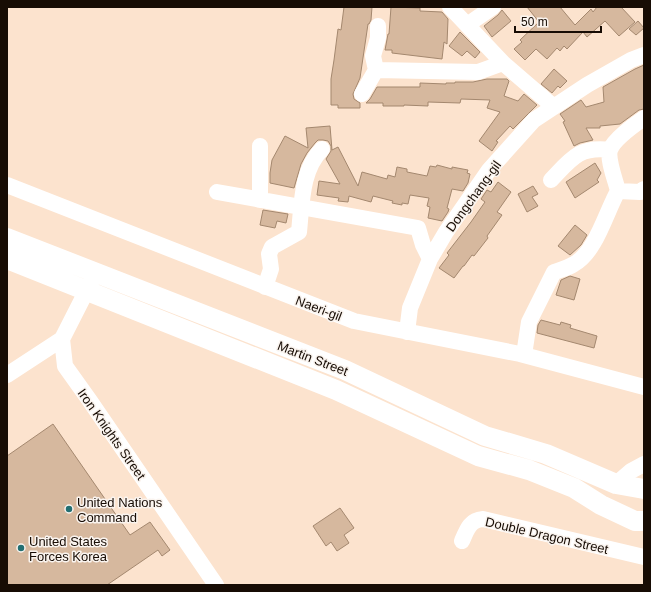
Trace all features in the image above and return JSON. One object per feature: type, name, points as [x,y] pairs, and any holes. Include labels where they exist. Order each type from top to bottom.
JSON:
[{"type":"main road","name":"Martin Street","points":[[7,238],[345,370],[485,436],[546,454],[616,484],[644,489]]},
{"type":"main road","name":"Martin Street","points":[[7,259],[336,390],[478,456],[529,470],[574,488],[601,505],[635,521],[644,521]]},
{"type":"street","points":[[450,7],[504,63],[554,107]]},
{"type":"street","points":[[467,25],[493,7]]},
{"type":"street","points":[[362,94],[376,70],[373,56],[378,38],[378,26]]},
{"type":"street","name":"Dongchang-gil","points":[[407,332],[410,308],[430,259],[446,232],[489,170],[534,120],[587,85],[631,60],[644,56]]},
{"type":"street","points":[[376,70],[478,72],[504,63]]},
{"type":"street","points":[[524,355],[529,322],[554,272],[574,264],[584,256],[602,228],[612,201],[618,191],[610,157],[610,150],[621,136],[644,118]]},
{"type":"street","points":[[260,146],[260,200]]},
{"type":"street","points":[[265,286],[271,270],[269,254],[272,247],[299,232],[304,188],[308,171],[314,157],[322,148]]},
{"type":"street","points":[[551,180],[568,162],[582,152],[596,148],[610,150]]},
{"type":"street","name":"Naeri-gil","points":[[7,185],[354,321],[524,355],[644,387]]},
{"type":"street","points":[[618,191],[640,192],[644,189]]},
{"type":"street","points":[[217,192],[418,228],[423,246],[430,259]]},
{"type":"street","points":[[7,375],[62,338],[96,273]]},
{"type":"street","name":"Iron Knights Street","points":[[62,338],[65,366],[216,585]]},
{"type":"street","points":[[616,484],[631,471],[644,464]]},
{"type":"street","name":"Double Dragon Street","points":[[462,541],[470,524],[477,520],[483,519],[644,557]]},
{"type":"building","points":[[344,7],[372,7],[360,78],[353,94],[354,99],[360,103],[360,108],[338,108],[338,105],[331,105],[331,79],[338,29],[341,30]]},
{"type":"building","points":[[391,7],[420,8],[420,11],[442,12],[448,19],[447,44],[444,42],[442,59],[392,53],[392,50],[385,50],[389,34]]},
{"type":"building","points":[[527,7],[560,7],[575,25],[591,9],[593,12],[597,7],[621,7],[635,22],[619,36],[605,21],[587,37],[583,32],[567,49],[564,46],[560,51],[557,48],[547,59],[536,49],[525,60],[514,49],[522,42],[520,40],[539,22]]},
{"type":"building","points":[[502,10],[511,21],[492,37],[484,26]]},
{"type":"building","points":[[638,21],[644,28],[636,35],[629,29]]},
{"type":"building","points":[[460,32],[480,52],[475,58],[467,51],[462,56],[449,46]]},
{"type":"building","points":[[644,65],[644,109],[639,110],[620,124],[600,126],[600,128],[586,128],[593,140],[574,146],[563,122],[565,121],[560,114],[581,100],[586,107],[604,102],[603,87]]},
{"type":"building","points":[[554,69],[567,81],[560,88],[558,86],[552,93],[541,84]]},
{"type":"building","points":[[487,79],[507,79],[509,81],[504,96],[518,101],[524,94],[537,105],[513,129],[510,126],[496,141],[498,142],[492,151],[479,141],[500,112],[487,108],[490,100],[461,99],[460,103],[428,102],[428,106],[383,106],[383,103],[366,103],[377,87],[420,87],[420,83],[446,84],[455,82],[473,82]]},
{"type":"building","points":[[330,126],[332,150],[338,147],[358,186],[362,172],[387,179],[388,175],[395,177],[397,167],[407,169],[407,172],[427,176],[430,166],[436,167],[437,165],[452,169],[452,167],[468,170],[467,173],[470,174],[468,183],[463,191],[452,189],[447,208],[449,209],[442,221],[428,218],[430,207],[427,206],[429,198],[410,195],[408,204],[402,203],[402,205],[373,196],[371,202],[349,196],[348,202],[338,201],[339,198],[317,195],[319,181],[340,184],[326,159],[331,151],[331,146],[328,141],[318,140],[307,153],[301,164],[294,188],[270,183],[272,160],[285,136],[308,148],[306,128]]},
{"type":"building","points":[[595,163],[601,173],[597,180],[599,182],[575,198],[566,182]]},
{"type":"building","points":[[498,182],[511,192],[497,212],[502,215],[487,236],[488,238],[454,278],[439,268],[449,255],[447,253],[485,202],[481,199],[487,190],[491,192]]},
{"type":"building","points":[[533,186],[538,194],[532,197],[538,206],[527,212],[518,194]]},
{"type":"building","points":[[263,210],[288,214],[286,223],[277,221],[275,228],[260,225]]},
{"type":"building","points":[[575,225],[587,235],[581,245],[570,255],[558,246]]},
{"type":"building","points":[[570,276],[580,279],[574,300],[556,295],[561,280]]},
{"type":"building","points":[[541,320],[560,325],[561,322],[571,325],[570,328],[597,336],[594,348],[537,333],[538,325]]},
{"type":"building","name":"United Nations Command","points":[[53,424],[130,535],[150,522],[170,550],[162,556],[158,550],[107,585],[7,585],[7,456]]},
{"type":"building","points":[[340,508],[354,528],[344,535],[349,543],[337,551],[331,542],[326,546],[313,526]]},
{"type":"place","name":"United Nations Command","points":[[69,509]]},
{"type":"place","name":"United States Forces Korea","points":[[21,548]]}]
